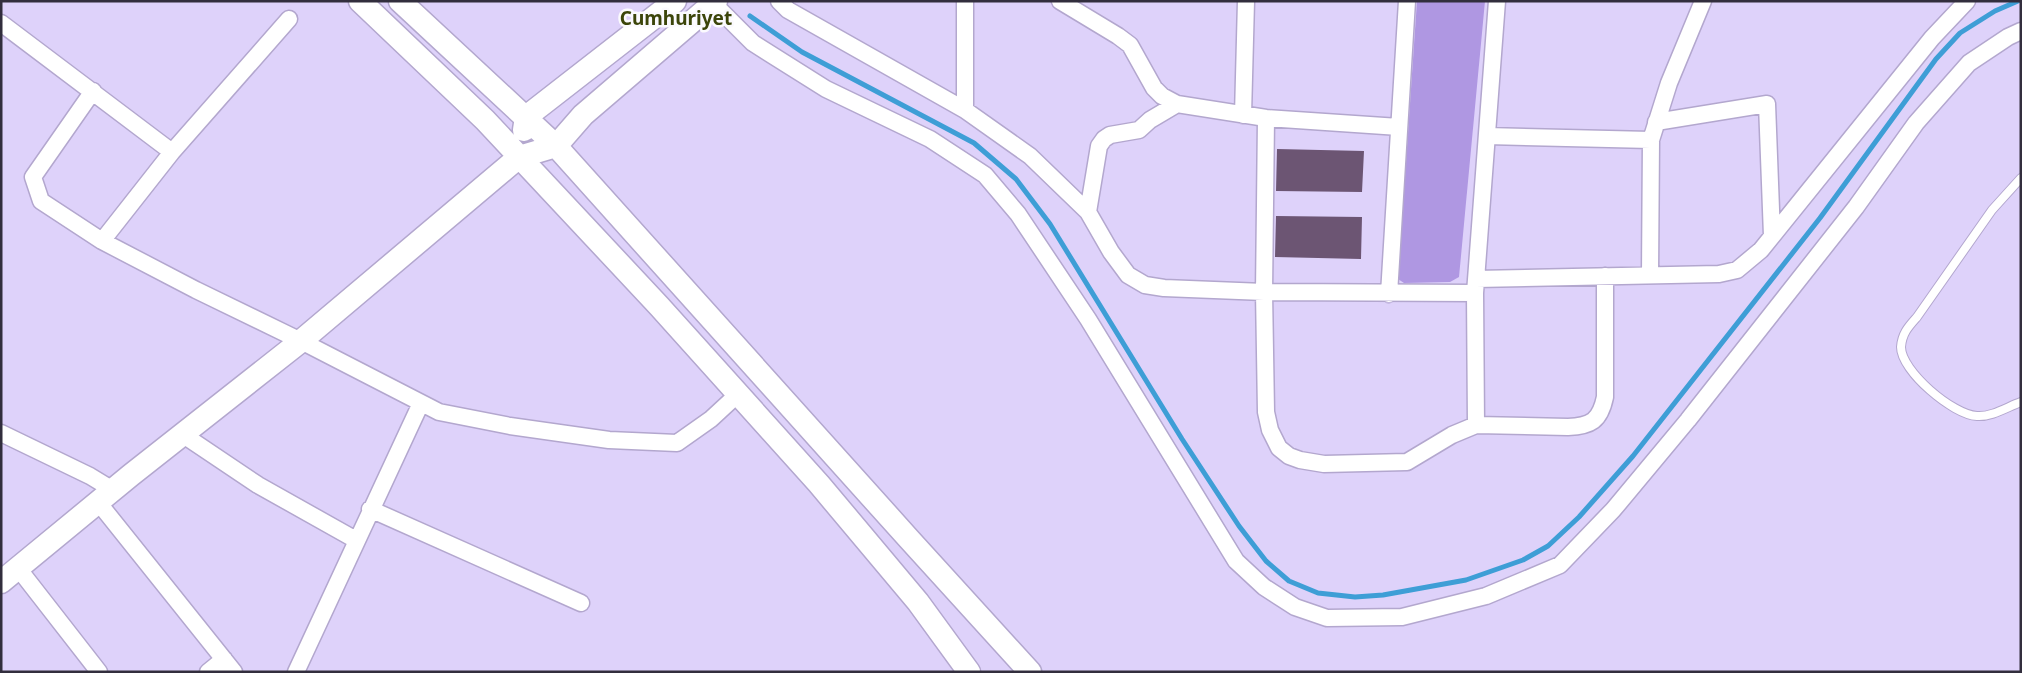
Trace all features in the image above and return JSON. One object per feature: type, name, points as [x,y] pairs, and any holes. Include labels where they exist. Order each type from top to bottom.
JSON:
[{"type":"main road","points":[[360,1],[485,120],[659,306],[831,499],[918,602],[969,672]]},
{"type":"main road","points":[[400,1],[556,146],[1030,672]]},
{"type":"main road","points":[[519,157],[526,117],[675,1]]},
{"type":"main road","points":[[10,575],[182,434],[301,341],[519,157],[556,146],[583,115],[713,2]]},
{"type":"main road","points":[[941,634],[950,672]]},
{"type":"street","points":[[779,1],[788,10],[965,110],[1030,156],[1088,212],[1111,252],[1128,275],[1144,285],[1164,288],[1264,292],[1389,294],[1604,276],[1720,274],[1737,270],[1761,250],[1932,38],[1967,1]]},
{"type":"street","points":[[965,1],[965,110]]},
{"type":"street","points":[[1060,1],[1130,45],[1144,67],[1154,88],[1162,96],[1177,104],[1266,118],[1400,127]]},
{"type":"street","points":[[1243,115],[1246,1]]},
{"type":"street","points":[[1389,294],[1407,1]]},
{"type":"street","points":[[1476,425],[1476,286],[1497,1]]},
{"type":"street","points":[[1650,275],[1651,140],[1668,83],[1703,1]]},
{"type":"street","points":[[713,2],[753,43],[826,89],[930,139],[985,175],[1018,214],[1088,319],[1236,561],[1264,587],[1295,607],[1327,618],[1402,617],[1486,596],[1560,565],[1613,510],[1688,420],[1856,207],[1916,123],[1969,63],[2008,37],[2021,31]]},
{"type":"street","points":[[102,241],[172,152],[289,19]]},
{"type":"street","points":[[1,23],[172,152]]},
{"type":"street","points":[[92,91],[33,177],[41,201],[102,241],[439,412],[510,426],[609,440],[677,443],[711,419],[738,394]]},
{"type":"street","points":[[1088,212],[1099,146],[1104,139],[1110,134],[1139,130],[1150,120],[1177,104]]},
{"type":"street","points":[[1656,122],[1768,104],[1772,236]]},
{"type":"street","points":[[1266,118],[1264,292],[1266,412],[1270,430],[1279,448],[1289,456],[1324,464],[1407,462],[1452,435],[1476,425],[1568,427],[1583,426],[1594,422],[1602,410],[1605,397],[1604,276]]},
{"type":"street","points":[[1488,136],[1651,140]]},
{"type":"street","points":[[296,672],[370,509],[421,403]]},
{"type":"street","points":[[1,434],[90,476],[234,672]]},
{"type":"street","points":[[182,434],[258,485],[356,540]]},
{"type":"street","points":[[370,509],[581,603]]},
{"type":"street","points":[[10,575],[99,672]]},
{"type":"street","points":[[208,672],[224,659]]},
{"type":"lane","points":[[2021,178],[1992,210],[1904,333],[1901,348],[1906,361],[1931,393],[1963,413],[1977,416],[1988,415],[2021,402]]},
{"type":"shaded area","points":[[1417,1],[1485,1],[1459,277],[1450,282],[1404,283],[1398,279]]},
{"type":"building","points":[[1277,149],[1364,151],[1362,192],[1276,191]]},
{"type":"building","points":[[1276,216],[1362,217],[1361,259],[1275,257]]},
{"type":"waterway","points":[[750,16],[802,52],[974,143],[1016,179],[1050,224],[1182,439],[1239,526],[1266,561],[1289,581],[1318,593],[1355,597],[1383,595],[1466,580],[1523,560],[1548,546],[1579,517],[1633,456],[1820,218],[1936,59],[1960,33],[1995,11],[2018,1]]},
{"type":"district","name":"Cumhuriyet","points":[[676,18]]}]
